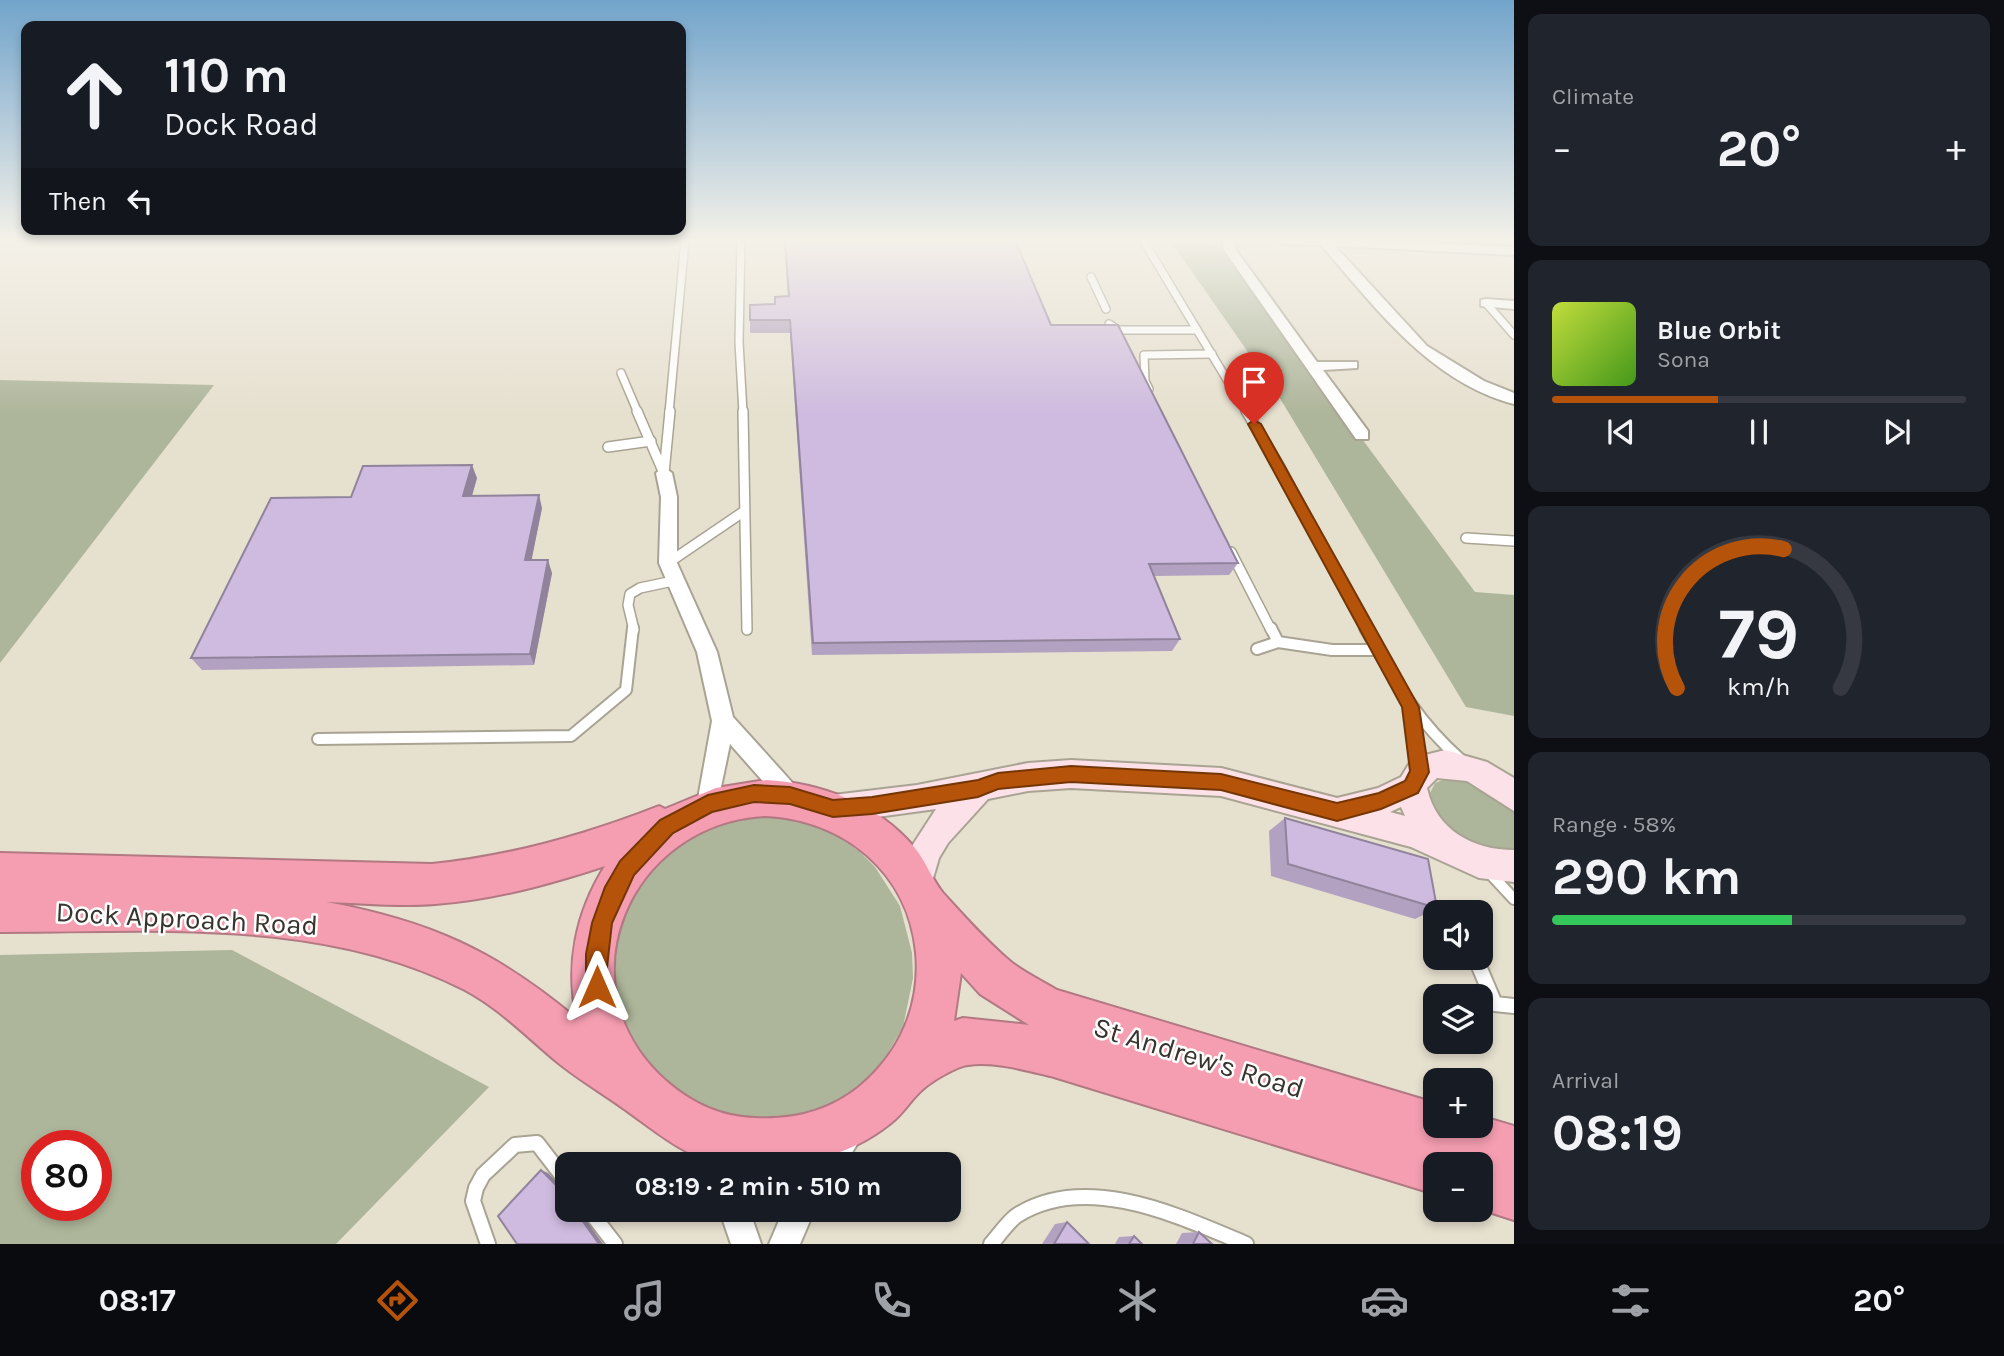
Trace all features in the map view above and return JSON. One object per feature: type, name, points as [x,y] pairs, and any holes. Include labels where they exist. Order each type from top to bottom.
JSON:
[{"type":"highway","points":[[754,794],[790,796],[833,808],[880,840],[899,862],[918,894],[932,936],[935,974],[931,1013],[906,1072],[894,1089],[861,1118],[825,1137],[786,1147],[711,1150],[656,1106],[632,1080],[615,1051],[603,1019],[597,987],[597,954],[605,914],[627,868],[652,839],[699,808],[754,794]]},
{"type":"highway","name":"Dock Approach Road","points":[[0,873],[432,884],[481,880],[620,842],[699,808]]},
{"type":"highway","name":"St Andrew's Road","points":[[918,894],[996,978],[1046,1010],[1514,1151]]},
{"type":"highway","name":"Dock Approach Road","points":[[0,911],[209,913],[290,918],[349,928],[425,947],[484,976],[528,1004],[583,1054],[656,1106]]},
{"type":"highway","name":"St Andrew's Road","points":[[906,1072],[962,1041],[1015,1045],[1054,1054],[1423,1165]]},
{"type":"highway","points":[[1493,1187],[1514,1194]]},
{"type":"street","points":[[1264,298],[1362,435]]},
{"type":"street","points":[[1375,298],[1422,349],[1479,384],[1514,399]]},
{"type":"street","points":[[1486,303],[1514,305]]},
{"type":"street","points":[[1313,366],[1352,365]]},
{"type":"street","points":[[664,473],[669,497],[671,572],[707,652],[723,721],[699,808]]},
{"type":"street","points":[[723,721],[790,796]]},
{"type":"street","points":[[1337,812],[1381,801],[1415,779],[1427,767],[1449,764],[1493,776],[1514,797]]},
{"type":"street","points":[[833,808],[872,806],[978,788],[1008,779],[1071,774],[1221,782],[1337,812],[1444,844],[1481,864],[1514,866]]},
{"type":"street","points":[[1415,779],[1418,815],[1444,844]]},
{"type":"street","points":[[918,894],[920,860],[931,838],[978,788]]},
{"type":"street","points":[[836,1152],[861,1118]]},
{"type":"street","points":[[738,1222],[746,1244]]},
{"type":"street","points":[[784,1244],[794,1222]]},
{"type":"lane","points":[[664,473],[680,298]]},
{"type":"lane","points":[[739,298],[738,342],[742,355],[747,630]]},
{"type":"lane","points":[[1101,298],[1106,309]]},
{"type":"lane","points":[[1178,298],[1280,467],[1326,558],[1410,707],[1432,734],[1493,776]]},
{"type":"lane","points":[[1486,303],[1514,335]]},
{"type":"lane","points":[[1113,324],[1118,331],[1130,327],[1140,330],[1197,330]]},
{"type":"lane","points":[[1155,401],[1145,381],[1144,355],[1212,354]]},
{"type":"lane","points":[[621,373],[664,473]]},
{"type":"lane","points":[[608,447],[651,441]]},
{"type":"lane","points":[[318,739],[571,736],[626,690],[634,631],[628,605],[630,594],[671,572],[743,512]]},
{"type":"lane","points":[[1466,538],[1514,541]]},
{"type":"lane","points":[[1226,542],[1278,642]]},
{"type":"lane","points":[[1257,649],[1278,642],[1332,650],[1379,650]]},
{"type":"lane","points":[[1410,707],[1415,779]]},
{"type":"lane","points":[[1481,864],[1514,899]]},
{"type":"lane","points":[[1481,970],[1495,1004],[1514,1006]]},
{"type":"lane","points":[[488,1244],[473,1201],[483,1175],[516,1145],[526,1141],[537,1143],[555,1166]]},
{"type":"lane","points":[[991,1244],[1000,1229],[1028,1209],[1071,1197],[1122,1201],[1181,1216],[1247,1244]]},
{"type":"lane","points":[[598,1222],[615,1244]]},
{"type":"green space","points":[[1210,298],[1258,298],[1475,592],[1514,595],[1514,716],[1466,707],[1278,395]]},
{"type":"green space","points":[[0,380],[214,385],[0,663]]},
{"type":"green space","points":[[1451,777],[1486,790],[1510,806],[1514,811],[1514,851],[1488,854],[1441,827],[1428,797],[1435,783]]},
{"type":"green space","points":[[741,815],[782,815],[823,827],[859,851],[875,867],[900,906],[912,953],[913,978],[903,1027],[877,1072],[838,1107],[762,1127],[687,1105],[633,1049],[616,1000],[613,975],[619,927],[638,885],[683,838]]},
{"type":"green space","points":[[232,950],[489,1087],[336,1244],[0,1244],[0,955]]},
{"type":"building","points":[[775,298],[1040,298],[1051,325],[1118,325],[1238,563],[1149,564],[1180,639],[813,643],[790,320],[750,320],[750,305],[775,304]]},
{"type":"building","points":[[472,465],[463,496],[539,495],[525,560],[548,560],[530,654],[191,658],[271,498],[351,497],[363,466]]},
{"type":"building","points":[[1285,818],[1428,859],[1436,900],[1423,900],[1423,904],[1288,864]]},
{"type":"building","points":[[541,1170],[555,1184],[555,1222],[583,1222],[599,1244],[517,1244],[498,1216]]},
{"type":"building","points":[[1067,1222],[1089,1244],[1054,1244]]},
{"type":"building","points":[[1199,1232],[1212,1244],[1193,1244]]},
{"type":"building","points":[[1134,1236],[1142,1244],[1129,1244]]},
{"type":"route","points":[[597,987],[597,954],[602,923],[612,894],[627,868],[645,845],[666,827],[708,804],[754,794],[790,796],[833,808],[872,806],[978,788],[998,781],[1028,776],[1071,774],[1221,782],[1337,812],[1381,801],[1412,787],[1419,772],[1416,733],[1410,707],[1254,424]]}]
